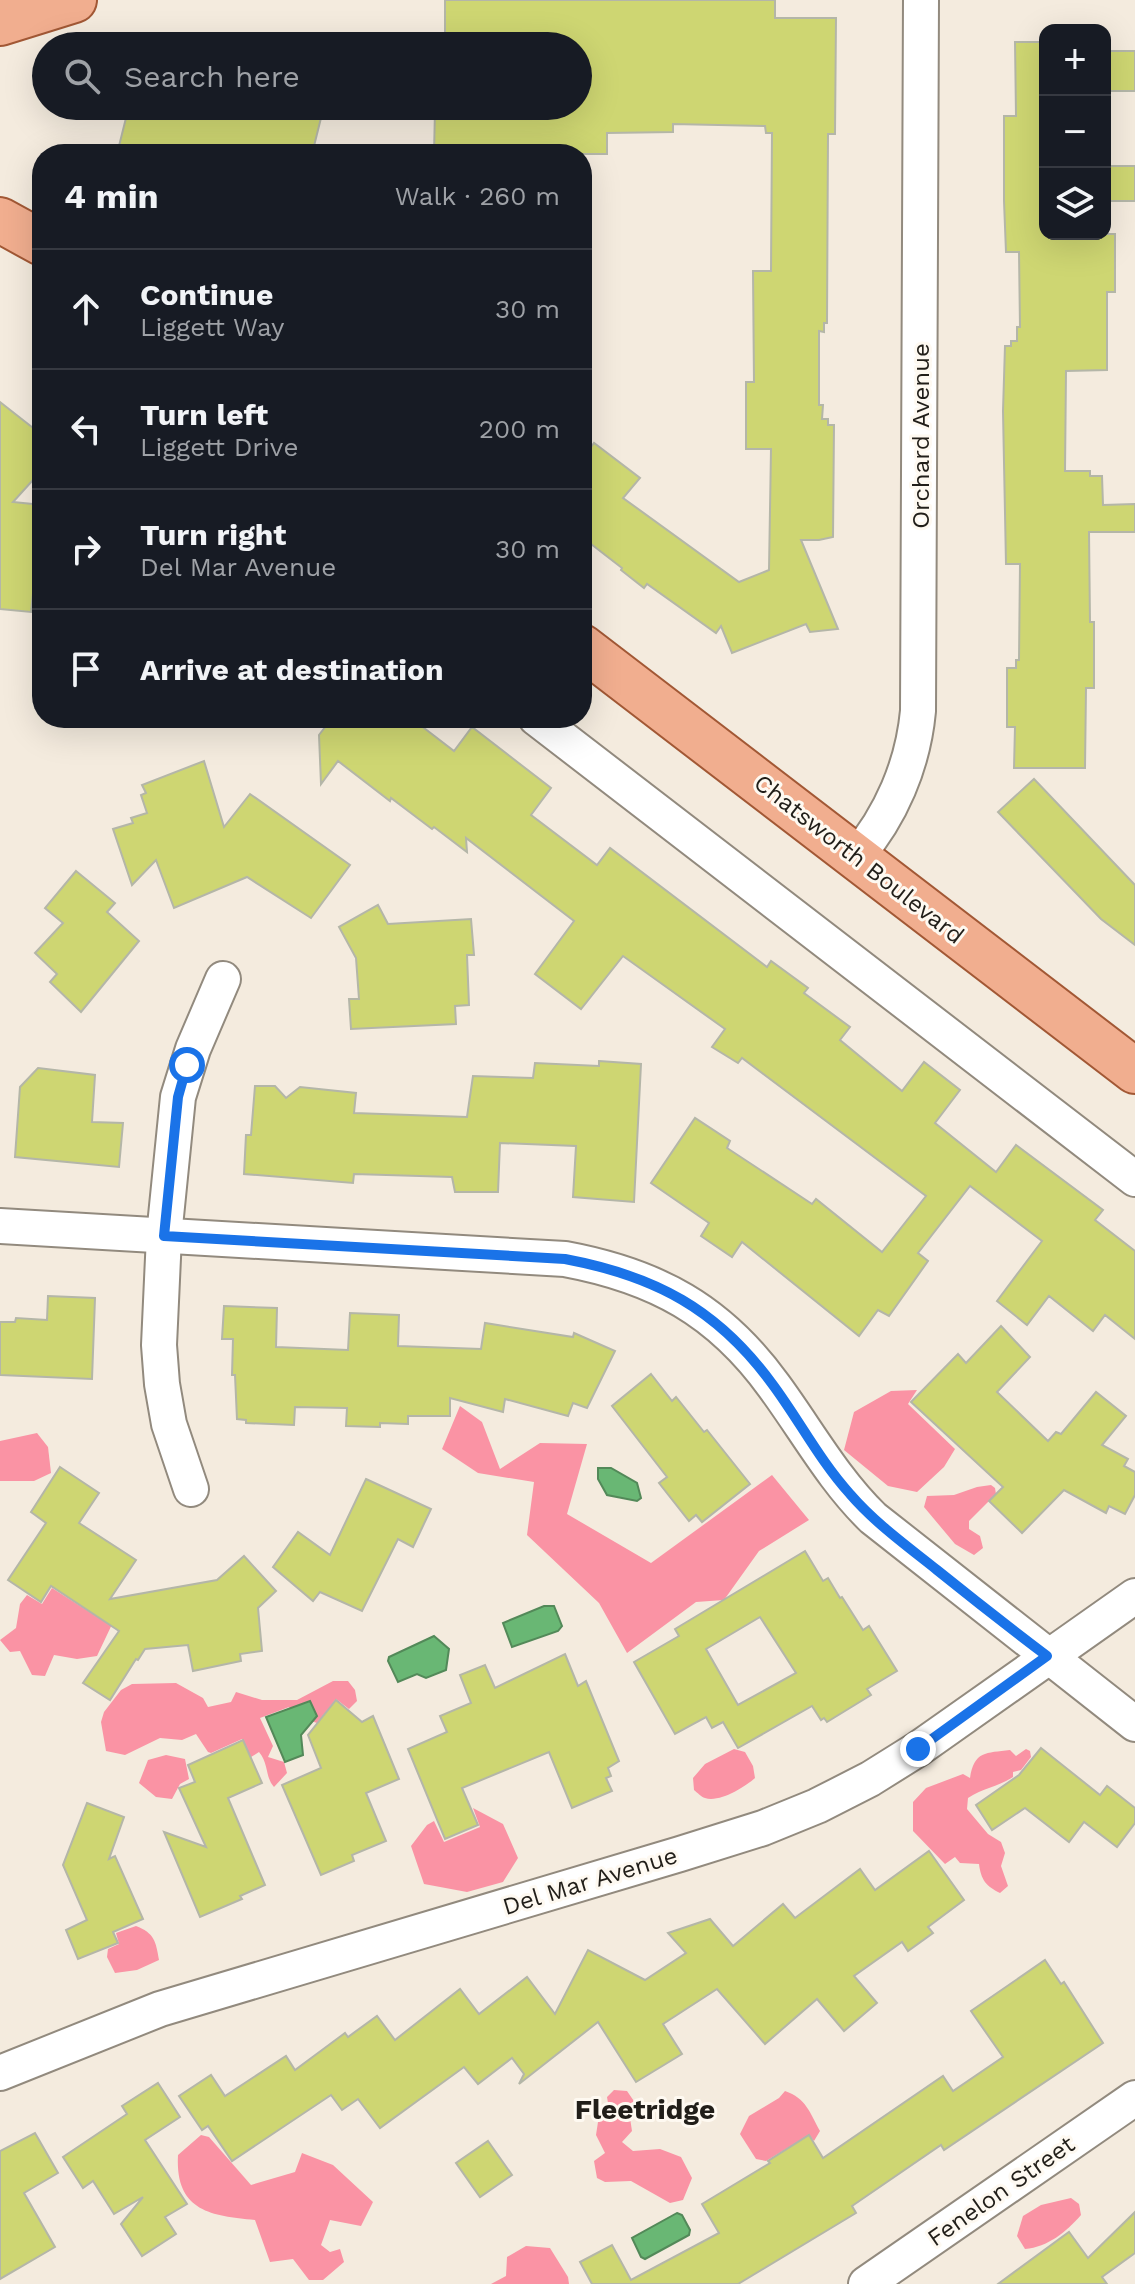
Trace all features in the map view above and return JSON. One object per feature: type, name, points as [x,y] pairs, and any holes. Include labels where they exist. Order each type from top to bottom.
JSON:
[{"type":"main road","points":[[0,23],[74,0]]},
{"type":"main road","points":[[0,220],[32,238]]},
{"type":"main road","name":"Chatsworth Boulevard","points":[[592,655],[1135,1071]]},
{"type":"street","name":"Orchard Avenue","points":[[856,857],[888,812],[909,760],[918,711],[921,0]]},
{"type":"street","points":[[549,728],[1135,1179]]},
{"type":"street","points":[[191,1489],[169,1424],[162,1384],[159,1345],[164,1236],[178,1097],[193,1049],[223,979]]},
{"type":"street","points":[[0,1226],[565,1259],[621,1271],[662,1288],[714,1322],[754,1361],[837,1478],[873,1518],[1135,1724]]},
{"type":"street","name":"Del Mar Avenue","points":[[0,2073],[160,2009],[763,1828],[817,1806],[875,1777],[918,1749],[1135,1596]]},
{"type":"street","name":"Fenelon Street","points":[[866,2284],[1135,2098]]},
{"type":"shaded area","points":[[917,1390],[908,1404],[955,1449],[944,1467],[917,1492],[888,1486],[844,1450],[854,1412],[891,1391]]},
{"type":"shaded area","points":[[460,1406],[482,1422],[500,1469],[540,1443],[587,1444],[567,1514],[651,1563],[772,1475],[809,1520],[759,1551],[724,1600],[696,1602],[627,1653],[599,1603],[527,1535],[534,1482],[478,1473],[442,1449]]},
{"type":"shaded area","points":[[37,1433],[48,1447],[51,1473],[34,1481],[0,1481],[0,1441]]},
{"type":"shaded area","points":[[598,1468],[611,1468],[637,1483],[641,1498],[637,1501],[607,1495],[598,1479]]},
{"type":"shaded area","points":[[991,1485],[996,1494],[969,1521],[969,1529],[980,1536],[983,1548],[974,1555],[955,1544],[924,1507],[927,1496],[954,1495]]},
{"type":"shaded area","points":[[52,1588],[99,1618],[115,1618],[97,1656],[77,1659],[54,1655],[45,1676],[32,1675],[20,1651],[10,1652],[0,1640],[16,1628],[20,1604],[27,1595],[42,1604]]},
{"type":"shaded area","points":[[544,1606],[554,1606],[562,1626],[558,1631],[512,1647],[503,1623]]},
{"type":"shaded area","points":[[434,1636],[449,1649],[446,1670],[426,1678],[417,1674],[398,1682],[389,1657]]},
{"type":"shaded area","points":[[333,1681],[348,1681],[355,1690],[357,1701],[349,1709],[336,1699],[317,1723],[294,1715],[289,1707],[260,1718],[273,1746],[268,1757],[284,1762],[287,1773],[274,1787],[259,1752],[251,1757],[242,1739],[211,1753],[196,1734],[182,1740],[160,1738],[125,1755],[106,1751],[101,1722],[104,1712],[121,1690],[132,1684],[176,1683],[203,1698],[208,1707],[231,1702],[236,1692],[262,1700],[297,1700]]},
{"type":"shaded area","points":[[310,1701],[317,1716],[301,1735],[303,1755],[285,1762],[266,1717]]},
{"type":"shaded area","points":[[734,1749],[745,1752],[753,1766],[755,1778],[724,1796],[711,1799],[702,1797],[694,1790],[693,1778],[705,1764]]},
{"type":"shaded area","points":[[1026,1749],[1031,1757],[1021,1770],[1013,1772],[1013,1777],[968,1798],[967,1809],[988,1834],[1001,1842],[1005,1853],[1001,1866],[1008,1886],[1000,1893],[985,1882],[979,1864],[960,1863],[955,1857],[945,1864],[913,1831],[913,1802],[926,1788],[963,1774],[970,1778],[975,1763],[982,1755],[1010,1750],[1016,1756]]},
{"type":"shaded area","points":[[166,1755],[185,1759],[189,1779],[180,1784],[172,1799],[156,1797],[139,1783],[148,1760]]},
{"type":"shaded area","points":[[473,1808],[503,1824],[518,1858],[503,1882],[467,1892],[424,1884],[411,1846],[427,1825],[434,1821],[444,1842],[480,1827]]},
{"type":"shaded area","points":[[136,1926],[153,1938],[159,1960],[137,1970],[115,1973],[107,1957],[108,1949],[119,1944],[116,1933]]},
{"type":"shaded area","points":[[614,2090],[627,2091],[640,2110],[630,2118],[632,2131],[622,2142],[633,2151],[660,2149],[681,2157],[692,2178],[683,2200],[670,2203],[631,2181],[605,2182],[597,2178],[594,2161],[605,2153],[596,2135],[598,2122],[610,2115],[607,2097]]},
{"type":"shaded area","points":[[785,2091],[803,2102],[820,2131],[814,2141],[809,2135],[766,2161],[756,2159],[740,2134],[749,2116]]},
{"type":"shaded area","points":[[201,2135],[209,2137],[251,2185],[295,2172],[302,2153],[333,2165],[373,2202],[361,2226],[330,2220],[321,2245],[330,2252],[340,2249],[344,2262],[323,2280],[309,2280],[293,2259],[270,2262],[255,2220],[223,2216],[198,2207],[182,2188],[178,2155]]},
{"type":"shaded area","points":[[1071,2198],[1079,2204],[1081,2215],[1056,2238],[1025,2249],[1017,2236],[1023,2216],[1041,2205]]},
{"type":"shaded area","points":[[677,2213],[682,2215],[690,2230],[689,2235],[645,2259],[641,2257],[632,2238]]},
{"type":"shaded area","points":[[526,2246],[550,2248],[569,2284],[491,2284],[506,2276],[507,2257]]},
{"type":"building","points":[[445,0],[775,0],[775,18],[836,18],[835,134],[828,134],[827,323],[824,323],[824,332],[819,331],[819,405],[823,405],[822,419],[828,419],[828,425],[834,425],[833,537],[801,540],[838,629],[810,632],[806,624],[732,653],[721,626],[716,633],[647,584],[644,588],[592,545],[594,443],[640,478],[623,498],[739,582],[769,570],[771,449],[746,449],[746,382],[754,382],[753,271],[771,271],[772,133],[766,133],[765,126],[673,124],[673,132],[607,133],[607,154],[592,154],[592,144],[434,144],[435,120],[592,120],[592,32],[445,32]]},
{"type":"building","points":[[1015,42],[1039,42],[1039,240],[1111,240],[1111,234],[1115,234],[1115,292],[1107,292],[1107,370],[1066,371],[1065,471],[1090,471],[1090,476],[1102,476],[1103,505],[1135,504],[1135,532],[1089,532],[1094,688],[1086,688],[1085,768],[1014,768],[1015,727],[1007,727],[1007,668],[1016,668],[1016,660],[1019,660],[1020,564],[1006,564],[1005,346],[1017,341],[1017,327],[1020,327],[1019,252],[1006,252],[1004,116],[1016,116]]},
{"type":"building","points":[[1111,51],[1135,51],[1135,91],[1111,91]]},
{"type":"building","points":[[126,120],[320,120],[314,144],[120,144]]},
{"type":"building","points":[[1111,166],[1135,166],[1135,201],[1111,201]]},
{"type":"building","points":[[0,402],[32,427],[32,481],[13,502],[32,504],[32,603],[31,612],[0,609]]},
{"type":"building","points":[[324,728],[424,728],[454,751],[473,728],[551,788],[531,815],[597,865],[610,848],[767,967],[771,961],[808,988],[804,993],[850,1027],[840,1040],[902,1091],[924,1062],[960,1090],[935,1123],[996,1172],[1016,1145],[1103,1210],[1095,1220],[1135,1251],[1135,1339],[1105,1315],[1093,1331],[1049,1296],[1027,1325],[997,1301],[1042,1241],[970,1186],[918,1253],[928,1261],[889,1316],[878,1310],[859,1336],[742,1242],[732,1257],[701,1236],[709,1223],[651,1183],[695,1118],[730,1141],[727,1148],[812,1204],[816,1199],[882,1252],[926,1196],[742,1058],[738,1063],[712,1047],[725,1029],[623,956],[581,1009],[535,974],[574,921],[466,838],[467,852],[391,798],[390,801],[338,761],[321,784],[319,735]]},
{"type":"building","points":[[204,761],[224,827],[250,794],[350,865],[311,918],[247,877],[174,908],[156,860],[132,885],[113,829],[133,823],[131,818],[147,813],[141,795],[146,793],[142,785]]},
{"type":"building","points":[[1034,779],[1135,885],[1135,945],[1101,919],[998,812]]},
{"type":"building","points":[[76,871],[115,903],[107,912],[139,941],[81,1012],[50,982],[57,974],[35,953],[63,923],[45,908]]},
{"type":"building","points":[[378,905],[388,924],[471,919],[474,955],[467,955],[469,1005],[455,1006],[456,1024],[351,1029],[349,999],[359,999],[356,958],[339,927]]},
{"type":"building","points":[[599,1061],[641,1064],[634,1202],[573,1197],[576,1146],[500,1143],[498,1192],[455,1192],[452,1177],[354,1174],[353,1183],[244,1174],[246,1135],[251,1135],[255,1086],[275,1086],[286,1098],[300,1087],[356,1093],[354,1113],[467,1117],[473,1076],[533,1078],[535,1063],[599,1066]]},
{"type":"building","points":[[38,1068],[95,1075],[92,1122],[123,1123],[119,1167],[15,1157],[20,1087]]},
{"type":"building","points":[[48,1296],[95,1298],[92,1379],[0,1375],[0,1322],[15,1322],[16,1318],[47,1320]]},
{"type":"building","points":[[224,1306],[277,1308],[276,1347],[348,1350],[350,1313],[399,1315],[398,1346],[481,1349],[485,1323],[573,1337],[574,1333],[615,1351],[587,1408],[573,1403],[568,1416],[505,1399],[503,1412],[450,1398],[450,1416],[408,1416],[408,1424],[346,1426],[347,1408],[295,1407],[294,1425],[246,1423],[246,1420],[237,1419],[235,1375],[232,1375],[233,1339],[222,1339]]},
{"type":"building","points":[[1001,1326],[1030,1357],[997,1392],[1048,1441],[1056,1432],[1061,1434],[1096,1392],[1126,1416],[1102,1445],[1128,1459],[1124,1466],[1135,1472],[1135,1495],[1125,1514],[1109,1506],[1106,1513],[1064,1490],[1022,1533],[989,1501],[1003,1487],[911,1402],[958,1354],[966,1363]]},
{"type":"building","points":[[651,1374],[672,1401],[676,1397],[704,1432],[707,1430],[750,1484],[702,1522],[696,1515],[689,1521],[659,1483],[667,1477],[612,1406]]},
{"type":"building","points":[[60,1467],[99,1493],[79,1523],[136,1560],[110,1599],[217,1580],[244,1556],[276,1591],[258,1608],[262,1651],[240,1654],[241,1661],[193,1671],[188,1645],[145,1649],[110,1700],[83,1683],[119,1631],[51,1586],[41,1602],[8,1580],[46,1523],[31,1512]]},
{"type":"building","points":[[366,1479],[431,1509],[413,1547],[398,1539],[362,1611],[320,1592],[313,1601],[273,1567],[298,1532],[330,1555]]},
{"type":"building","points":[[805,1551],[823,1581],[828,1578],[863,1630],[869,1626],[897,1671],[867,1689],[871,1695],[827,1722],[824,1718],[821,1720],[812,1706],[738,1748],[723,1722],[712,1728],[706,1717],[675,1734],[634,1662],[679,1636],[675,1629]],"holes":[[[760,1617],[796,1673],[738,1705],[706,1649]]]},
{"type":"building","points":[[565,1654],[578,1686],[586,1681],[619,1761],[608,1768],[611,1776],[606,1778],[612,1791],[572,1808],[549,1752],[462,1788],[478,1825],[445,1839],[408,1749],[447,1732],[440,1716],[471,1703],[460,1675],[485,1665],[495,1688]]},
{"type":"building","points":[[336,1700],[362,1722],[373,1716],[399,1779],[366,1793],[386,1841],[352,1855],[354,1861],[321,1875],[282,1785],[321,1768],[308,1735]]},
{"type":"building","points":[[243,1740],[262,1783],[228,1798],[265,1885],[240,1896],[242,1899],[200,1917],[164,1832],[206,1847],[179,1788],[195,1782],[188,1765]]},
{"type":"building","points":[[1041,1748],[1100,1795],[1107,1786],[1135,1808],[1135,1823],[1117,1847],[1084,1822],[1069,1842],[1025,1808],[992,1830],[976,1805],[1019,1775]]},
{"type":"building","points":[[87,1803],[124,1817],[109,1859],[115,1856],[143,1919],[113,1932],[118,1943],[78,1959],[66,1930],[87,1920],[63,1865]]},
{"type":"building","points":[[929,1851],[964,1900],[928,1927],[933,1933],[908,1951],[902,1942],[854,1976],[877,2003],[844,2031],[817,1999],[765,2044],[717,1989],[663,2024],[682,2054],[636,2082],[598,2022],[519,2084],[524,2074],[512,2058],[478,2084],[464,2067],[380,2128],[358,2099],[342,2110],[331,2095],[232,2161],[208,2126],[202,2130],[179,2096],[211,2075],[225,2096],[286,2056],[295,2070],[345,2033],[348,2037],[377,2016],[395,2040],[460,1989],[479,2014],[527,1977],[555,2014],[588,1950],[645,1980],[686,1953],[668,1933],[710,1919],[733,1946],[783,1904],[795,1918],[860,1869],[875,1890]]},
{"type":"building","points":[[1045,1960],[1061,1984],[1064,1982],[1103,2043],[944,2150],[941,2145],[852,2206],[856,2213],[738,2284],[592,2284],[580,2262],[612,2245],[631,2280],[719,2233],[702,2204],[809,2135],[823,2158],[943,2076],[953,2091],[1003,2057],[971,2011]]},
{"type":"building","points":[[158,2083],[180,2117],[145,2140],[187,2204],[165,2217],[176,2234],[142,2256],[121,2224],[143,2197],[114,2214],[93,2181],[83,2188],[63,2157],[127,2114],[122,2106]]},
{"type":"building","points":[[35,2133],[58,2173],[24,2193],[55,2247],[0,2279],[0,2151]]},
{"type":"building","points":[[488,2141],[512,2175],[480,2197],[456,2163]]},
{"type":"building","points":[[1135,2212],[1135,2253],[1102,2277],[1107,2284],[998,2284],[1069,2232],[1088,2258]]},
{"type":"district","name":"Fleetridge","points":[[645,2109]]},
{"type":"route","points":[[187,1065],[178,1097],[164,1236],[565,1259],[621,1271],[650,1282],[680,1297],[735,1341],[773,1384],[837,1478],[861,1506],[914,1552],[1047,1656],[918,1749]]}]
